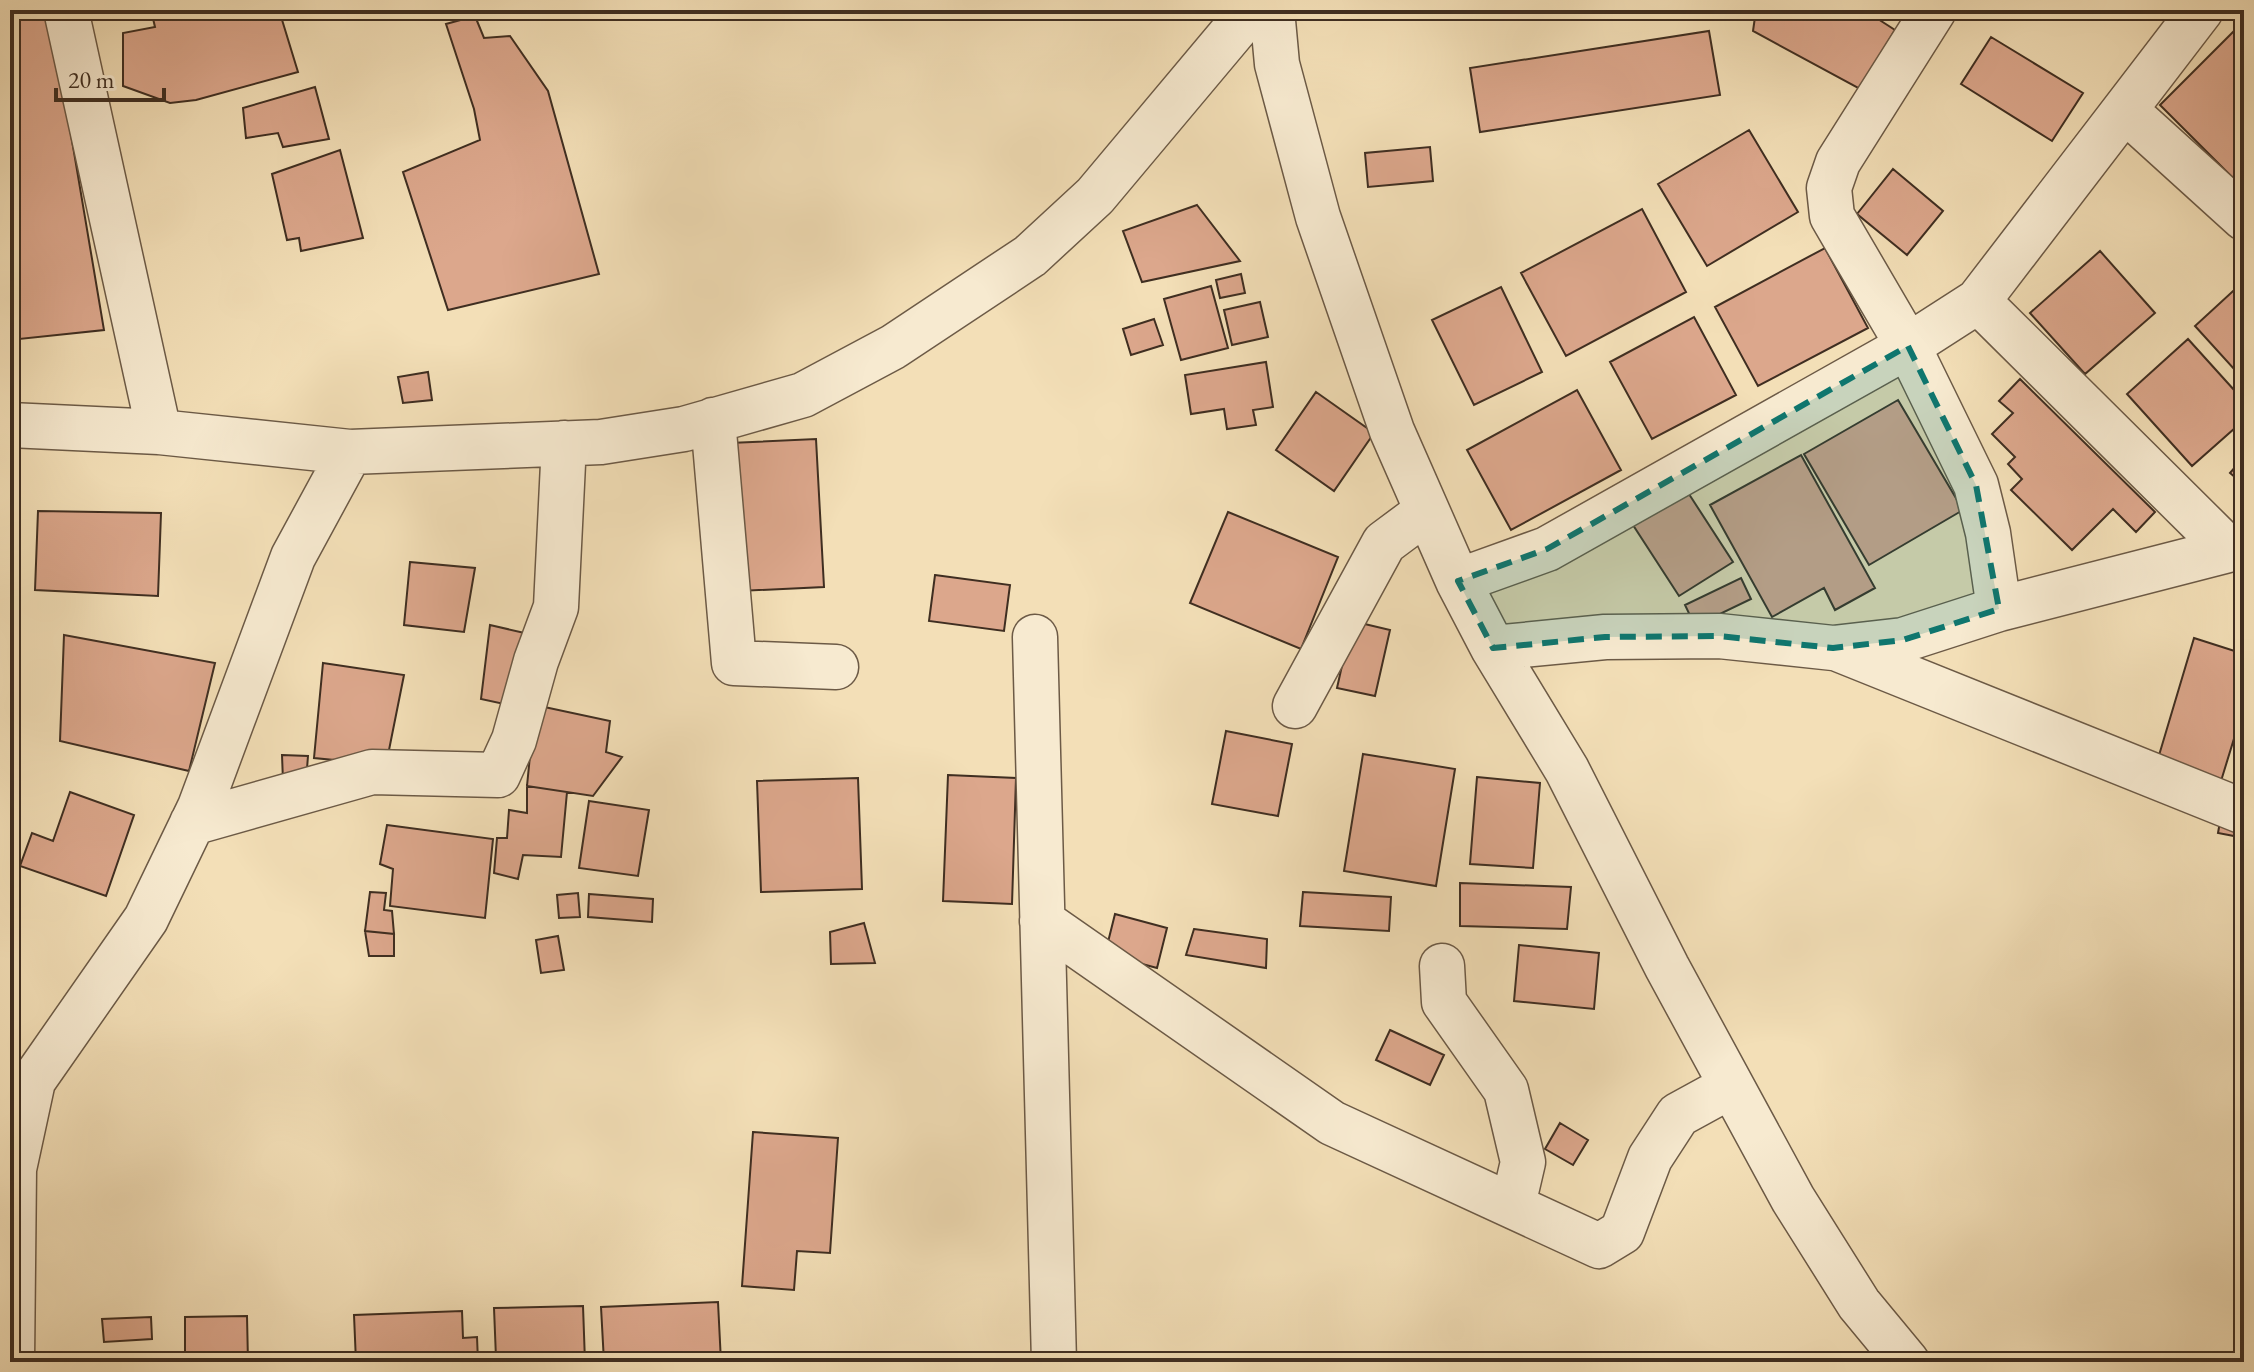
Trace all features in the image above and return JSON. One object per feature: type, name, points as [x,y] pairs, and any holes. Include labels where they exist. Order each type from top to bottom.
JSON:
[{"type":"street","points":[[66,10],[159,432]]},
{"type":"street","points":[[10,425],[159,432],[350,452],[601,442],[684,429],[803,395],[893,347],[1030,256],[1095,196],[1251,10]]},
{"type":"street","points":[[1272,10],[1277,64],[1318,217],[1392,431],[1458,581],[1493,648],[1567,770],[1667,967],[1793,1199],[1859,1304],[1907,1362]]},
{"type":"street","points":[[1934,10],[1838,162],[1829,188],[1832,216],[1874,283],[1908,346],[1976,485],[1988,533],[1999,609]]},
{"type":"street","points":[[1458,581],[1547,549],[1908,346],[1978,301],[2201,10]]},
{"type":"street","points":[[2126,111],[2244,218]]},
{"type":"street","points":[[1978,301],[2236,548]]},
{"type":"street","points":[[713,420],[734,663],[836,667]]},
{"type":"street","points":[[192,823],[372,772],[498,775],[514,740],[536,661],[556,607],[564,443]]},
{"type":"street","points":[[12,1362],[14,1169],[33,1081],[146,919],[192,823],[293,557],[350,452]]},
{"type":"street","points":[[1295,706],[1384,543],[1427,511]]},
{"type":"street","points":[[1493,648],[1605,637],[1705,636],[1833,648],[1903,640],[1999,609],[2236,548]]},
{"type":"street","points":[[1035,637],[1054,1362]]},
{"type":"street","points":[[1833,648],[2244,812]]},
{"type":"street","points":[[1042,921],[1332,1123],[1599,1246],[1622,1232],[1650,1158],[1678,1115],[1731,1086]]},
{"type":"street","points":[[1442,966],[1444,1002],[1506,1090],[1523,1162],[1513,1205]]},
{"type":"highlighted area","points":[[1908,346],[1976,485],[1999,609],[1903,640],[1833,648],[1719,636],[1605,637],[1493,648],[1458,581],[1547,549]]},
{"type":"building","points":[[10,10],[50,10],[104,330],[10,340]]},
{"type":"building","points":[[151,10],[279,10],[298,72],[196,100],[170,103],[123,86],[123,33],[155,27]]},
{"type":"building","points":[[1756,10],[1864,10],[1895,30],[1860,89],[1753,31]]},
{"type":"building","points":[[475,16],[484,38],[510,36],[548,91],[599,274],[448,310],[403,172],[480,140],[474,109],[446,24]]},
{"type":"building","points":[[2237,28],[2244,35],[2244,167],[2233,178],[2160,105]]},
{"type":"building","points":[[1709,31],[1720,95],[1480,132],[1470,68]]},
{"type":"building","points":[[1991,37],[2083,93],[2052,141],[1961,84]]},
{"type":"building","points":[[315,87],[329,139],[283,147],[278,133],[246,138],[243,108]]},
{"type":"building","points":[[1749,130],[1798,212],[1707,266],[1658,184]]},
{"type":"building","points":[[1430,147],[1433,181],[1368,187],[1365,153]]},
{"type":"building","points":[[340,150],[363,238],[301,251],[299,238],[287,240],[272,174]]},
{"type":"building","points":[[1893,169],[1943,211],[1907,255],[1857,214]]},
{"type":"building","points":[[1197,205],[1240,261],[1142,282],[1123,231]]},
{"type":"building","points":[[1642,209],[1686,292],[1566,356],[1521,273]]},
{"type":"building","points":[[1825,248],[1868,328],[1758,386],[1715,307]]},
{"type":"building","points":[[2100,251],[2155,313],[2085,374],[2030,313]]},
{"type":"building","points":[[1241,274],[1245,293],[1220,298],[1216,280]]},
{"type":"building","points":[[2244,281],[2244,380],[2195,326]]},
{"type":"building","points":[[1211,286],[1228,348],[1181,360],[1164,299]]},
{"type":"building","points":[[1501,287],[1542,372],[1474,405],[1432,320]]},
{"type":"building","points":[[1260,302],[1268,337],[1232,345],[1224,310]]},
{"type":"building","points":[[1694,317],[1736,395],[1652,439],[1610,362]]},
{"type":"building","points":[[1154,319],[1163,345],[1131,355],[1123,329]]},
{"type":"building","points":[[2188,339],[2244,401],[2244,420],[2192,466],[2127,394]]},
{"type":"building","points":[[1266,362],[1273,407],[1253,410],[1256,425],[1227,429],[1224,409],[1191,414],[1185,375]]},
{"type":"building","points":[[428,372],[432,400],[403,403],[398,377]]},
{"type":"building","points":[[2020,379],[2155,512],[2136,532],[2113,509],[2072,550],[2011,490],[2022,479],[2008,464],[2015,457],[1992,434],[2013,413],[1999,401]]},
{"type":"building","points":[[1577,390],[1621,470],[1511,530],[1467,450]]},
{"type":"building","points":[[1316,392],[1374,433],[1334,491],[1276,450]]},
{"type":"building","points":[[1898,400],[1963,510],[1869,565],[1804,454]]},
{"type":"building","points":[[816,439],[824,587],[739,591],[730,443]]},
{"type":"building","points":[[1801,455],[1875,588],[1835,610],[1824,588],[1772,617],[1710,505]]},
{"type":"building","points":[[2244,457],[2244,485],[2230,473]]},
{"type":"building","points":[[1687,491],[1733,562],[1679,596],[1633,525]]},
{"type":"building","points":[[38,511],[161,513],[158,596],[35,590]]},
{"type":"building","points":[[1228,512],[1338,557],[1301,649],[1190,603]]},
{"type":"building","points":[[410,562],[475,568],[464,632],[404,625]]},
{"type":"building","points":[[935,575],[1010,585],[1004,631],[929,621]]},
{"type":"building","points":[[1741,578],[1751,599],[1695,626],[1685,605]]},
{"type":"building","points":[[1352,621],[1390,630],[1375,696],[1337,688]]},
{"type":"building","points":[[490,625],[529,634],[513,706],[481,699]]},
{"type":"building","points":[[64,635],[215,663],[189,771],[60,741]]},
{"type":"building","points":[[2194,638],[2244,654],[2244,706],[2221,781],[2157,762]]},
{"type":"building","points":[[323,663],[404,675],[386,765],[314,758]]},
{"type":"building","points":[[535,705],[610,721],[606,752],[622,757],[593,796],[527,786]]},
{"type":"building","points":[[1226,731],[1292,744],[1278,816],[1212,804]]},
{"type":"building","points":[[1363,754],[1455,769],[1436,886],[1344,871]]},
{"type":"building","points":[[282,755],[308,756],[306,781],[283,781]]},
{"type":"building","points":[[948,775],[1016,778],[1012,904],[943,901]]},
{"type":"building","points":[[1477,777],[1540,783],[1533,868],[1470,864]]},
{"type":"building","points":[[858,778],[862,889],[761,892],[757,781]]},
{"type":"building","points":[[527,786],[567,792],[561,857],[523,855],[518,879],[494,873],[497,838],[507,838],[509,810],[527,813]]},
{"type":"building","points":[[70,792],[134,815],[106,896],[20,866],[32,833],[53,841]]},
{"type":"building","points":[[589,801],[649,810],[638,876],[579,868]]},
{"type":"building","points":[[2221,816],[2238,819],[2234,836],[2218,833]]},
{"type":"building","points":[[387,825],[493,839],[485,918],[390,906],[393,869],[380,864]]},
{"type":"building","points":[[1460,883],[1571,887],[1567,929],[1460,926]]},
{"type":"building","points":[[370,892],[386,893],[384,910],[392,911],[394,934],[365,931]]},
{"type":"building","points":[[1303,892],[1391,897],[1389,931],[1300,926]]},
{"type":"building","points":[[578,893],[580,917],[559,918],[557,895]]},
{"type":"building","points":[[589,894],[653,899],[652,922],[588,917]]},
{"type":"building","points":[[1115,914],[1167,928],[1157,968],[1105,954]]},
{"type":"building","points":[[864,923],[875,963],[831,964],[830,932]]},
{"type":"building","points":[[1194,929],[1267,939],[1266,968],[1186,955]]},
{"type":"building","points":[[365,931],[394,934],[394,956],[369,956]]},
{"type":"building","points":[[558,936],[564,970],[541,973],[536,940]]},
{"type":"building","points":[[1519,945],[1599,953],[1594,1009],[1514,1001]]},
{"type":"building","points":[[1390,1030],[1444,1055],[1430,1085],[1376,1060]]},
{"type":"building","points":[[1560,1123],[1588,1140],[1573,1165],[1545,1149]]},
{"type":"building","points":[[753,1132],[838,1138],[830,1253],[797,1251],[794,1290],[742,1286]]},
{"type":"building","points":[[718,1302],[721,1362],[604,1362],[601,1307]]},
{"type":"building","points":[[583,1306],[585,1362],[555,1362],[555,1356],[496,1358],[494,1308]]},
{"type":"building","points":[[462,1311],[463,1338],[477,1337],[478,1362],[356,1362],[354,1315]]},
{"type":"building","points":[[247,1316],[248,1362],[185,1362],[185,1317]]},
{"type":"building","points":[[151,1317],[152,1339],[104,1342],[102,1319]]}]
